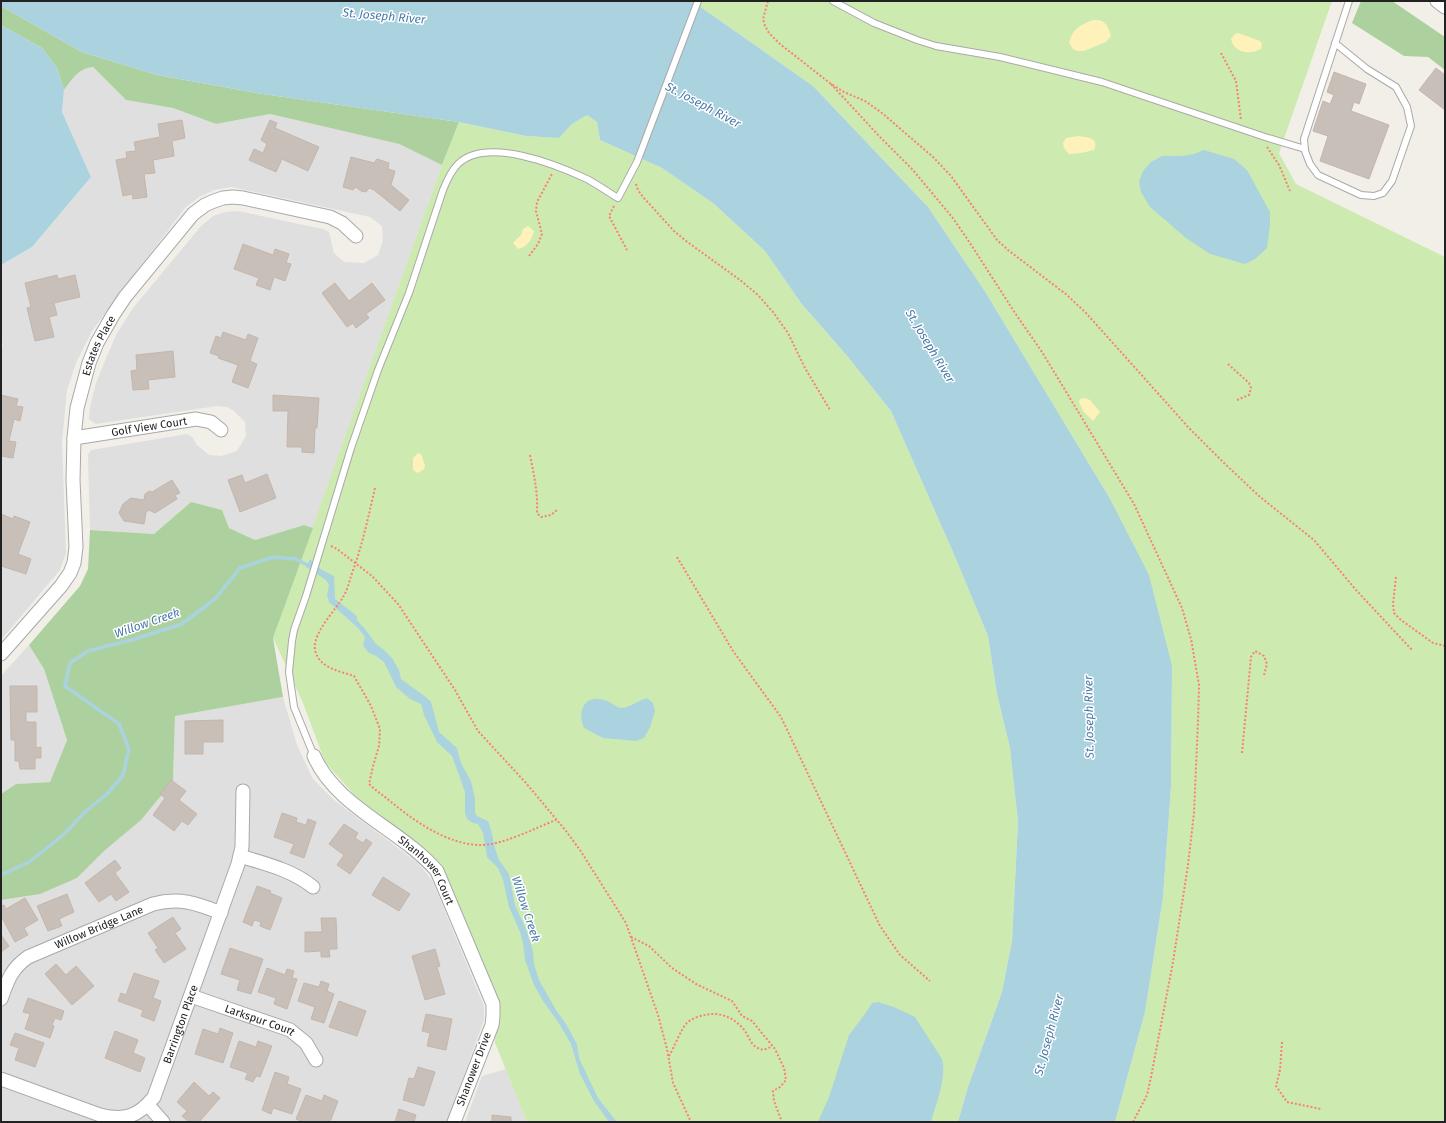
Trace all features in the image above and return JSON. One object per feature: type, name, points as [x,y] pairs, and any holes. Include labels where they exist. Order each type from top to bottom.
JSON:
[{"type":"street","points":[[1437,1],[1445,7]]},
{"type":"street","name":"Estates Place","points":[[1,654],[61,586],[70,573],[74,563],[76,547],[73,480],[74,438],[77,408],[89,363],[97,343],[125,297],[193,214],[205,205],[223,198],[243,198],[330,217],[342,223],[356,236]]},
{"type":"street","name":"Golf View Court","points":[[74,438],[196,419],[211,422],[221,430]]},
{"type":"street","name":"Shanhower Court","points":[[314,756],[319,768],[338,790],[381,825],[426,858],[437,871],[492,1004],[493,1016]]},
{"type":"street","name":"Barrington Place","points":[[1,1079],[99,1118],[131,1116],[148,1105],[154,1097],[221,913],[240,856],[242,848],[243,791]]},
{"type":"street","points":[[240,856],[290,872],[304,880],[313,888]]},
{"type":"street","name":"Willow Bridge Lane","points":[[1,999],[12,972],[28,957],[153,904],[164,901],[181,900],[192,902],[221,913]]},
{"type":"street","name":"Larkspur Court","points":[[191,996],[290,1030],[306,1043],[316,1060]]},
{"type":"street","name":"Shanower Drive","points":[[454,1122],[492,1025],[493,1016]]},
{"type":"street","points":[[148,1105],[163,1122]]},
{"type":"lane","points":[[314,756],[294,707],[289,672],[294,630],[351,448],[450,174],[459,163],[468,157],[481,152],[518,154],[555,166],[587,179],[618,198],[637,162],[698,1]]},
{"type":"lane","points":[[833,1],[890,31],[936,46],[1000,57],[1102,82],[1305,149]]},
{"type":"lane","points":[[1336,43],[1367,69],[1396,88],[1407,107],[1410,126],[1392,181],[1383,193],[1374,196],[1361,195],[1318,175],[1310,164],[1305,149],[1304,139],[1349,1]]},
{"type":"path","points":[[768,1],[763,19],[769,33],[780,44],[831,84],[871,105],[933,158],[951,176],[997,240],[1067,295],[1086,313],[1189,428],[1222,461],[1259,496],[1314,540],[1356,590],[1412,650]]},
{"type":"path","points":[[831,84],[912,169],[952,217],[1042,352],[1134,504],[1174,589],[1191,639],[1199,685],[1194,813],[1189,857],[1173,962],[1151,1077],[1147,1095],[1133,1122]]},
{"type":"path","points":[[529,256],[538,244],[542,234],[536,211],[537,202],[555,166]]},
{"type":"path","points":[[632,172],[638,190],[674,231],[740,280],[758,295],[773,312],[788,333],[830,410]]},
{"type":"path","points":[[618,198],[609,216],[627,250]]},
{"type":"path","points":[[1228,364],[1249,383],[1251,388],[1248,395],[1237,400]]},
{"type":"path","points":[[530,455],[536,481],[538,499],[537,513],[541,517],[551,515],[557,510]]},
{"type":"path","points":[[375,488],[356,563],[344,596],[325,622],[317,637],[315,649],[321,661],[329,668],[354,676],[371,706],[380,729],[379,746],[369,784],[403,812],[427,828],[447,838],[479,846],[500,842],[556,820]]},
{"type":"path","points":[[322,542],[337,549],[372,576],[398,604],[455,690],[478,731],[556,820],[580,850],[626,923],[658,1015],[673,1083],[691,1122]]},
{"type":"path","points":[[677,558],[733,651],[781,718],[880,926],[900,955],[930,981]]},
{"type":"path","points":[[1396,577],[1393,604],[1394,613],[1401,620],[1433,643],[1445,646]]},
{"type":"path","points":[[1242,753],[1251,657],[1256,651],[1264,656],[1267,664],[1264,675]]},
{"type":"path","points":[[631,937],[649,946],[672,968],[696,984],[732,1001],[742,1016],[752,1021],[772,1046],[784,1068],[786,1080],[780,1088],[773,1091],[774,1101],[782,1122]]},
{"type":"path","points":[[668,1058],[686,1023],[698,1016],[713,1013],[724,1015],[734,1020],[745,1031],[758,1049],[765,1050],[772,1046]]},
{"type":"path","points":[[1282,1042],[1280,1070],[1276,1086],[1287,1102],[1320,1109]]},
{"type":"shaded area","points":[[85,67],[93,67],[126,100],[173,108],[216,124],[270,114],[399,144],[442,165],[313,528],[304,525],[255,540],[229,528],[191,502],[154,534],[90,530],[88,455],[91,450],[187,434],[193,438],[197,445],[209,455],[221,456],[237,451],[246,436],[245,422],[234,411],[227,407],[217,406],[96,424],[89,419],[90,407],[96,383],[106,358],[117,333],[133,308],[201,226],[213,216],[225,212],[238,211],[323,229],[329,232],[334,253],[344,262],[364,263],[378,255],[383,240],[382,226],[370,217],[232,187],[214,190],[199,197],[185,208],[92,331],[76,363],[67,390],[62,442],[66,553],[60,570],[1,640],[1,348],[3,347],[1,334],[1,265],[32,247],[91,177],[62,112],[64,90],[73,77]]},
{"type":"shaded area","points":[[29,645],[44,669],[67,740],[50,782],[16,784],[1,794],[1,676]]},
{"type":"shaded area","points":[[283,697],[297,745],[313,779],[334,800],[418,863],[432,880],[484,1006],[484,1020],[447,1122],[1,1122],[1,900],[77,878],[173,781],[175,716]]},
{"type":"shaded area","points":[[506,1069],[527,1122],[465,1122],[482,1076]]},
{"type":"green space","points":[[692,1],[1332,1],[1279,153],[1296,184],[1445,257],[1445,1122],[1115,1122],[1145,1012],[1163,897],[1171,787],[1172,666],[1109,497],[984,290],[928,207],[813,86]]},
{"type":"green space","points":[[1361,1],[1392,1],[1445,37],[1445,70],[1428,57],[1404,56],[1352,23]]},
{"type":"green space","points":[[1,6],[82,52],[157,75],[263,94],[459,122],[442,165],[399,144],[270,114],[216,124],[173,108],[126,100],[93,67],[84,69],[80,72],[73,78],[64,90],[57,68],[42,48],[1,25]]},
{"type":"green space","points":[[587,115],[597,122],[600,140],[662,168],[713,203],[765,251],[801,303],[848,357],[891,411],[988,636],[997,694],[1010,748],[1018,822],[1012,941],[1002,992],[968,1087],[958,1122],[527,1122],[495,1043],[493,1004],[441,879],[381,825],[325,762],[303,703],[273,638],[442,165],[459,122],[526,136],[559,138],[572,124]]},
{"type":"green space","points":[[191,502],[222,510],[229,528],[255,540],[304,525],[313,528],[273,638],[283,697],[175,716],[173,781],[141,820],[104,851],[77,878],[40,894],[1,900],[1,794],[16,784],[50,782],[67,740],[44,669],[29,645],[80,586],[88,569],[90,530],[154,534]]},
{"type":"sand","points":[[1093,20],[1103,22],[1109,29],[1111,36],[1106,42],[1084,51],[1077,51],[1073,49],[1069,43],[1074,31],[1080,26]]},
{"type":"sand","points":[[1238,33],[1260,41],[1262,44],[1261,49],[1252,52],[1243,52],[1239,50],[1235,47],[1231,39]]},
{"type":"sand","points":[[1078,136],[1092,139],[1095,143],[1094,150],[1069,154],[1064,148],[1063,143],[1066,138]]},
{"type":"sand","points":[[528,226],[534,231],[532,237],[529,243],[518,249],[513,243],[521,235],[523,229]]},
{"type":"sand","points":[[1084,398],[1090,400],[1100,412],[1093,421],[1083,411],[1079,402],[1080,399]]},
{"type":"sand","points":[[418,453],[421,454],[425,465],[424,469],[418,473],[413,470],[413,458]]},
{"type":"water","name":"St. Joseph River","points":[[1,1],[692,1],[813,86],[928,207],[984,290],[1109,497],[1149,575],[1172,666],[1171,787],[1163,897],[1145,1012],[1115,1122],[958,1122],[968,1087],[1002,992],[1012,941],[1018,822],[1010,748],[997,694],[988,636],[891,411],[848,357],[801,303],[765,251],[713,203],[662,168],[600,140],[597,122],[587,115],[572,124],[559,138],[526,136],[459,122],[263,94],[157,75],[82,52],[1,6]]},
{"type":"water","points":[[1,25],[42,48],[57,68],[64,90],[62,112],[91,177],[32,247],[1,265]]},
{"type":"water","points":[[1204,150],[1234,159],[1247,170],[1270,212],[1267,248],[1255,259],[1245,264],[1210,254],[1186,238],[1150,207],[1141,192],[1139,181],[1143,171],[1151,162],[1162,156],[1182,156],[1194,154]]},
{"type":"water","points":[[310,559],[322,570],[334,576],[335,599],[357,617],[357,620],[376,644],[392,658],[399,670],[401,679],[431,702],[439,732],[457,748],[461,763],[471,781],[475,799],[475,813],[477,816],[488,821],[499,860],[509,874],[515,905],[526,929],[533,951],[534,964],[539,980],[577,1044],[579,1058],[598,1098],[617,1122],[609,1122],[594,1101],[580,1074],[571,1044],[534,985],[525,960],[520,932],[509,907],[503,880],[498,868],[487,857],[483,833],[478,824],[467,819],[465,813],[465,792],[452,756],[437,742],[424,715],[421,704],[410,699],[396,687],[384,662],[369,653],[363,646],[365,637],[358,628],[329,602],[327,595],[329,585],[326,580],[306,567]]},
{"type":"water","points":[[647,698],[653,703],[655,711],[650,727],[644,738],[636,741],[603,738],[584,728],[581,716],[582,711],[587,702],[591,700],[604,700],[623,708]]},
{"type":"water","points":[[878,1002],[894,1007],[915,1017],[942,1059],[942,1082],[931,1122],[818,1122],[829,1097],[849,1035],[872,1003]]},
{"type":"building","points":[[1436,68],[1445,75],[1445,110],[1419,90]]},
{"type":"building","points":[[1334,72],[1366,84],[1359,104],[1354,102],[1351,111],[1389,125],[1369,179],[1320,161],[1328,136],[1313,131],[1323,101],[1330,104],[1334,95],[1327,92]]},
{"type":"building","points":[[182,120],[185,138],[172,141],[174,156],[153,160],[155,173],[144,174],[147,197],[133,199],[132,194],[123,196],[116,160],[127,158],[126,152],[136,151],[134,142],[160,137],[158,124]]},
{"type":"building","points":[[270,120],[277,123],[275,128],[319,147],[308,171],[282,159],[276,172],[249,160],[254,149],[263,153],[267,144],[261,140]]},
{"type":"building","points":[[351,157],[374,163],[377,159],[389,163],[388,169],[395,171],[391,185],[409,200],[400,211],[374,190],[369,188],[366,192],[361,191],[356,187],[353,190],[343,187]]},
{"type":"building","points":[[243,244],[273,255],[275,249],[289,254],[286,263],[291,264],[285,281],[274,277],[270,290],[256,285],[259,278],[234,269]]},
{"type":"building","points":[[57,275],[58,279],[75,275],[80,297],[54,303],[57,315],[49,317],[54,337],[35,341],[27,308],[31,307],[25,283]]},
{"type":"building","points":[[335,283],[349,301],[372,283],[385,300],[366,314],[369,318],[356,328],[353,323],[347,327],[322,293]]},
{"type":"building","points":[[223,332],[246,340],[248,334],[258,338],[250,361],[257,364],[248,388],[232,382],[238,365],[218,358],[219,356],[210,353],[216,336],[221,338]]},
{"type":"building","points":[[173,351],[175,377],[148,380],[149,389],[133,390],[131,371],[137,370],[136,355]]},
{"type":"building","points":[[1,395],[18,399],[16,406],[23,407],[20,421],[14,419],[9,441],[16,442],[13,458],[1,456]]},
{"type":"building","points":[[273,395],[319,398],[317,428],[315,428],[314,453],[302,452],[302,447],[287,447],[288,411],[273,411]]},
{"type":"building","points":[[267,474],[276,498],[240,512],[228,480],[242,475],[245,483]]},
{"type":"building","points":[[172,480],[180,493],[175,495],[177,499],[155,513],[149,510],[146,512],[144,524],[124,521],[119,513],[123,504],[131,498],[144,500],[145,494],[149,491],[152,492]]},
{"type":"building","points":[[1,514],[13,519],[14,516],[30,522],[18,554],[31,559],[26,574],[1,566]]},
{"type":"building","points":[[10,686],[37,686],[37,712],[26,712],[26,722],[36,722],[36,748],[41,747],[41,758],[35,758],[35,769],[20,769],[19,761],[15,761],[15,740],[11,740]]},
{"type":"building","points":[[223,720],[223,742],[203,742],[203,754],[185,754],[185,721]]},
{"type":"building","points":[[171,780],[186,791],[179,800],[197,814],[188,825],[182,821],[174,831],[153,815],[165,798],[160,794]]},
{"type":"building","points":[[282,813],[297,818],[296,822],[306,825],[308,819],[316,822],[304,858],[290,853],[294,844],[274,837]]},
{"type":"building","points":[[344,824],[358,833],[355,838],[363,843],[366,839],[372,843],[350,874],[337,865],[344,855],[329,844]]},
{"type":"building","points":[[115,860],[121,868],[115,873],[129,892],[116,901],[111,894],[99,902],[85,883]]},
{"type":"building","points":[[383,877],[410,894],[399,911],[372,895]]},
{"type":"building","points":[[257,886],[271,891],[270,893],[282,898],[270,930],[260,926],[261,922],[254,920],[252,926],[243,922]]},
{"type":"building","points":[[67,894],[74,912],[59,919],[62,926],[48,931],[37,906]]},
{"type":"building","points":[[25,898],[38,920],[24,928],[28,935],[15,942],[1,916],[1,906],[4,905],[6,909]]},
{"type":"building","points":[[173,917],[181,929],[175,933],[186,949],[164,963],[155,950],[158,948],[148,933]]},
{"type":"building","points":[[321,918],[336,918],[337,949],[329,949],[330,957],[321,957],[321,951],[305,952],[305,932],[322,932]]},
{"type":"building","points":[[1,935],[9,946],[1,952]]},
{"type":"building","points":[[230,948],[263,959],[251,994],[237,990],[240,980],[221,974]]},
{"type":"building","points":[[435,949],[440,966],[437,967],[445,994],[425,1000],[412,956]]},
{"type":"building","points":[[56,964],[66,975],[76,966],[94,986],[72,1005],[45,974]]},
{"type":"building","points":[[267,968],[285,975],[287,969],[294,971],[292,978],[297,979],[287,1009],[274,1004],[276,998],[258,992]]},
{"type":"building","points":[[134,973],[159,981],[153,998],[161,1001],[154,1021],[141,1016],[143,1010],[118,1001],[121,993],[126,995]]},
{"type":"building","points":[[321,981],[329,984],[327,991],[334,994],[324,1023],[311,1019],[315,1007],[298,1001],[304,983],[319,987]]},
{"type":"building","points":[[28,998],[64,1011],[61,1020],[55,1018],[52,1025],[54,1026],[50,1038],[25,1029],[30,1014],[23,1012]]},
{"type":"building","points":[[339,1001],[366,1011],[357,1036],[329,1027]]},
{"type":"building","points":[[426,1014],[452,1019],[446,1050],[427,1046],[430,1033],[422,1031]]},
{"type":"building","points":[[220,1028],[233,1033],[223,1063],[195,1054],[203,1029],[218,1034]]},
{"type":"building","points":[[115,1031],[138,1040],[133,1053],[145,1058],[140,1072],[105,1058]]},
{"type":"building","points":[[15,1033],[44,1043],[35,1067],[15,1060],[19,1048],[10,1045]]},
{"type":"building","points":[[239,1041],[256,1047],[258,1041],[272,1046],[260,1077],[256,1076],[253,1082],[245,1079],[248,1073],[230,1067]]},
{"type":"building","points":[[418,1067],[435,1072],[424,1106],[403,1100],[409,1078],[414,1079]]},
{"type":"building","points":[[275,1072],[289,1077],[287,1084],[301,1089],[292,1114],[273,1108],[271,1114],[262,1110]]},
{"type":"building","points":[[194,1082],[209,1096],[213,1092],[220,1098],[199,1122],[189,1122],[182,1116],[187,1111],[177,1102]]},
{"type":"building","points":[[306,1095],[322,1101],[324,1095],[338,1101],[330,1122],[303,1122],[296,1119]]},
{"type":"building","points":[[399,1109],[416,1115],[414,1122],[395,1122]]},
{"type":"building","points":[[492,1115],[511,1117],[511,1122],[492,1122]]},
{"type":"waterway","name":"Willow Creek","points":[[1,875],[29,862],[63,835],[86,811],[107,794],[123,775],[129,749],[119,724],[65,686],[70,663],[88,651],[135,639],[182,624],[215,599],[240,568],[273,557],[296,559],[311,567]]}]
